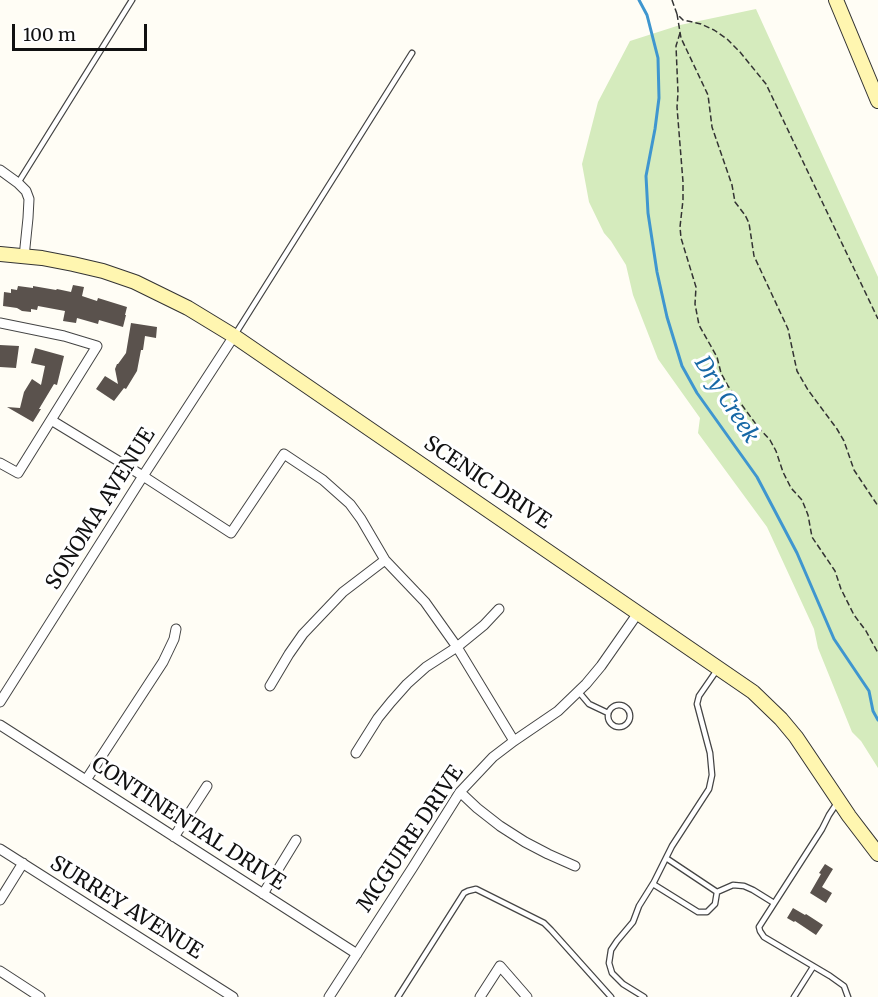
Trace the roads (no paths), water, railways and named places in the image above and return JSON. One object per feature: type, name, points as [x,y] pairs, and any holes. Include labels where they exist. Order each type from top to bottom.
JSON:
[{"type":"main road","points":[[836,0],[870,71],[878,101]]},
{"type":"main road","name":"SCENIC DRIVE","points":[[0,254],[73,264],[135,282],[188,308],[234,336],[753,692],[796,737],[878,854]]},
{"type":"street","points":[[0,170],[18,183],[26,191],[29,199],[24,257]]},
{"type":"street","points":[[0,323],[52,333],[97,346],[18,473],[0,463]]},
{"type":"street","name":"SONOMA AVENUE","points":[[0,702],[234,336]]},
{"type":"street","points":[[51,420],[231,533],[284,454],[323,480],[350,504],[385,560],[425,602],[456,647],[514,741]]},
{"type":"street","points":[[270,686],[303,634],[343,592],[385,560]]},
{"type":"street","points":[[356,753],[378,718],[407,684],[426,667],[484,625],[499,609]]},
{"type":"street","name":"MCGUIRE DRIVE","points":[[329,997],[460,792],[493,757],[558,711],[578,692],[601,666],[638,613]]},
{"type":"street","points":[[86,780],[163,662],[174,639],[176,629]]},
{"type":"street","name":"CONTINENTAL DRIVE","points":[[0,725],[357,954]]},
{"type":"street","points":[[174,837],[207,786]]},
{"type":"street","points":[[460,792],[508,831],[548,854],[575,866]]},
{"type":"street","points":[[263,894],[296,840]]},
{"type":"street","name":"SURREY AVENUE","points":[[0,849],[233,997]]},
{"type":"street","points":[[0,900],[23,863]]},
{"type":"street","points":[[480,997],[500,966],[528,997]]},
{"type":"street","points":[[0,971],[40,997]]},
{"type":"lane","points":[[18,183],[132,0]]},
{"type":"lane","points":[[234,336],[412,53]]},
{"type":"lane","points":[[644,997],[623,984],[612,973],[609,963],[617,941],[633,922],[639,906],[672,846],[709,789],[710,753],[697,704],[699,696],[718,668]]},
{"type":"lane","points":[[578,692],[589,704],[608,713]]},
{"type":"lane","points":[[622,705],[628,710],[630,718],[624,725],[616,726],[609,721],[608,713],[613,706],[622,705]]},
{"type":"lane","points":[[839,801],[759,927],[764,937],[843,986],[848,997]]},
{"type":"lane","points":[[666,858],[717,892]]},
{"type":"lane","points":[[653,884],[698,912],[707,912],[715,904],[717,892]]},
{"type":"lane","points":[[717,892],[733,885],[744,886],[774,903]]},
{"type":"lane","points":[[398,997],[464,893],[476,889],[544,924],[611,997]]},
{"type":"lane","points":[[794,997],[813,967]]},
{"type":"waterway","name":"Dry Creek","points":[[639,0],[647,15],[658,58],[659,98],[646,176],[648,213],[657,272],[667,317],[682,366],[697,393],[757,477],[797,553],[834,639],[869,691],[873,711],[878,720]]}]
